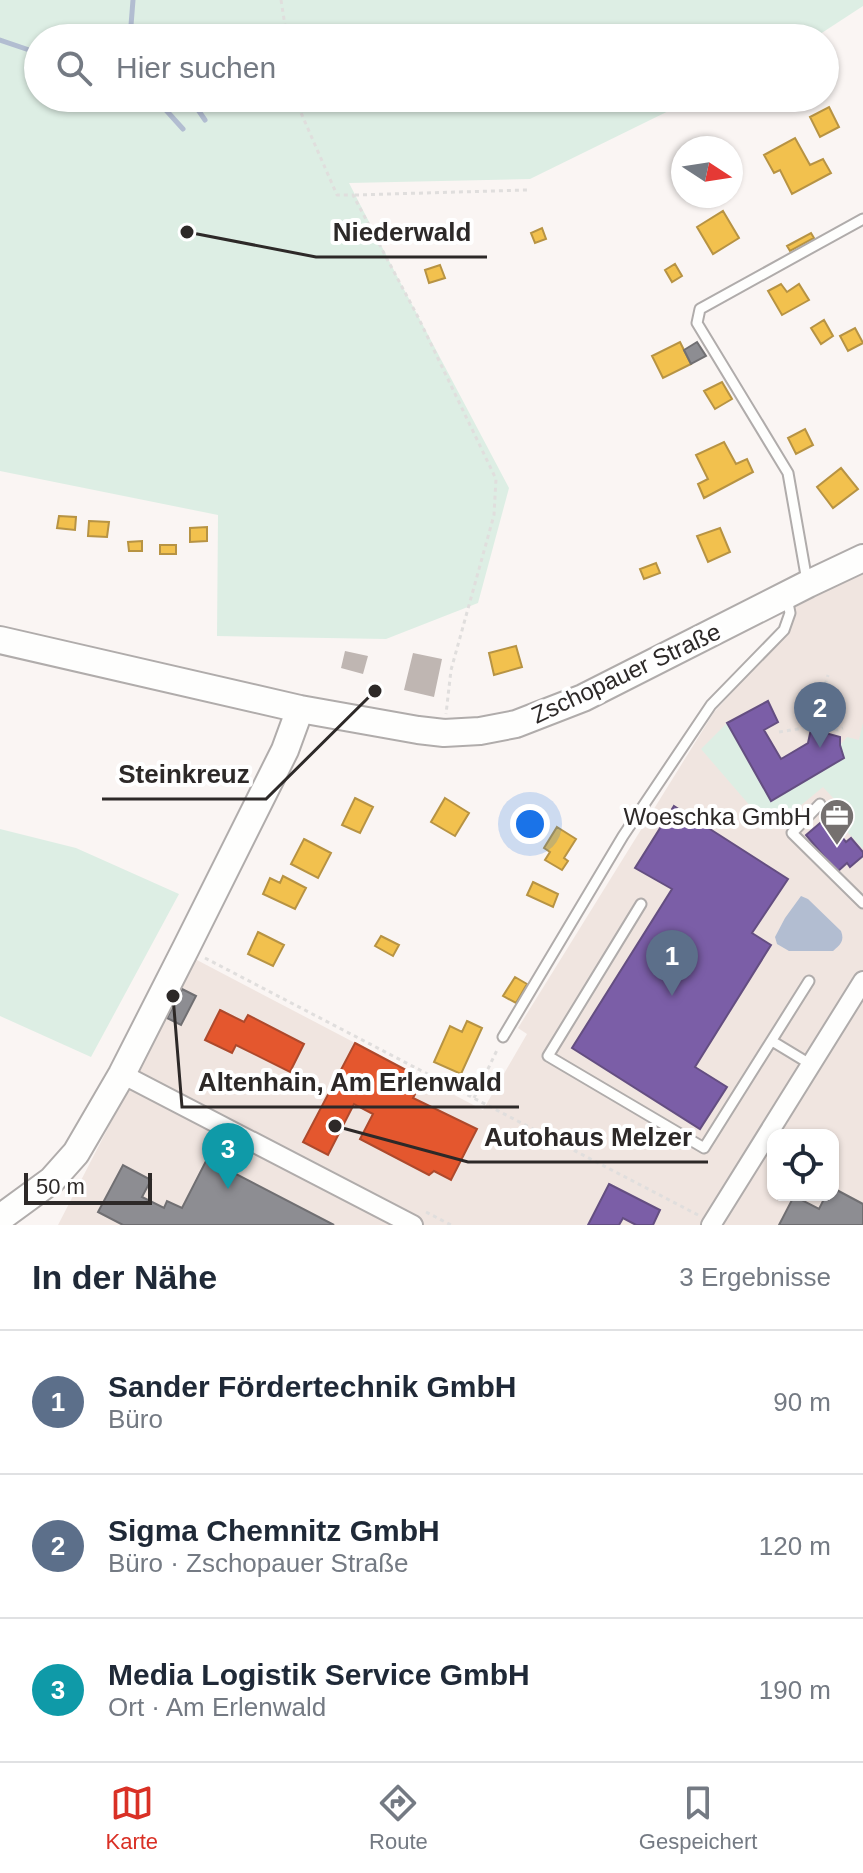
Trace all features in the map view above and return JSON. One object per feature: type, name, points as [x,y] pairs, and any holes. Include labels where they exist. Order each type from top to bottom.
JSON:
[{"type":"street","name":"Zschopauer Straße","points":[[0,640],[300,709],[418,730],[444,733],[480,731],[516,724],[583,698],[863,558]]},
{"type":"street","points":[[0,1218],[52,1180],[76,1153],[122,1074],[186,948],[285,750],[300,709]]},
{"type":"street","points":[[714,1224],[863,981]]},
{"type":"street","points":[[122,1074],[413,1225]]},
{"type":"lane","points":[[503,1037],[623,836],[711,705],[784,630],[797,589],[788,473],[697,323],[700,309],[863,219]]},
{"type":"lane","points":[[820,804],[792,833],[863,903]]},
{"type":"lane","points":[[641,904],[548,1056],[704,1148],[809,981]]},
{"type":"lane","points":[[772,1041],[810,1064]]},
{"type":"path","points":[[281,0],[285,24]]},
{"type":"path","points":[[301,112],[337,195],[527,190]]},
{"type":"path","points":[[353,195],[399,280],[496,479],[494,515],[451,670],[444,733]]},
{"type":"path","points":[[816,728],[815,720],[828,675]]},
{"type":"path","points":[[779,732],[843,728]]},
{"type":"path","points":[[186,948],[714,1224]]},
{"type":"path","points":[[474,1098],[503,1037]]},
{"type":"shaded area","points":[[0,0],[863,0],[863,6],[835,24],[24,24],[24,112],[666,112],[530,179],[349,183],[509,488],[478,603],[386,639],[217,636],[218,515],[0,471]]},
{"type":"shaded area","points":[[863,571],[863,1225],[58,1225],[195,959],[483,1110],[527,1034],[518,1028],[714,712],[786,634],[796,602]]},
{"type":"shaded area","points":[[727,723],[771,801],[844,758],[840,745],[847,737],[859,740],[863,723],[863,849],[840,824],[848,814],[823,787],[771,830],[701,749]]},
{"type":"shaded area","points":[[0,829],[76,848],[179,894],[91,1057],[0,1016]]},
{"type":"water","points":[[801,896],[841,931],[840,945],[833,951],[789,951],[777,944],[775,937]]},
{"type":"building: Wohnen","points":[[820,112],[832,112],[839,127],[820,137],[810,117]]},
{"type":"building: Wohnen","points":[[795,138],[810,165],[823,159],[831,173],[792,194],[780,170],[774,173],[764,155]]},
{"type":"building: Wohnen","points":[[723,211],[739,238],[713,254],[697,227]]},
{"type":"building: Wohnen","points":[[542,228],[546,239],[535,243],[531,233]]},
{"type":"building: Wohnen","points":[[811,233],[814,238],[790,251],[787,246]]},
{"type":"building: Wohnen","points":[[675,264],[682,276],[672,282],[665,270]]},
{"type":"building: Wohnen","points":[[440,265],[445,278],[429,283],[425,270]]},
{"type":"building: Wohnen","points":[[781,284],[787,292],[799,284],[809,300],[782,315],[768,291]]},
{"type":"building: Wohnen","points":[[824,320],[833,336],[821,344],[811,328]]},
{"type":"building: Wohnen","points":[[855,328],[863,343],[848,351],[840,336]]},
{"type":"building: Wohnen","points":[[680,342],[691,364],[663,378],[652,356]]},
{"type":"building: Wohnen","points":[[722,382],[732,399],[715,409],[704,391]]},
{"type":"building: Wohnen","points":[[805,429],[813,445],[796,454],[788,438]]},
{"type":"building: Wohnen","points":[[724,442],[736,464],[747,459],[753,472],[704,498],[698,484],[708,479],[696,455]]},
{"type":"building: Wohnen","points":[[841,468],[858,489],[833,508],[817,487]]},
{"type":"building: Wohnen","points":[[59,516],[76,517],[75,530],[57,528]]},
{"type":"building: Wohnen","points":[[89,521],[109,522],[107,537],[88,536]]},
{"type":"building: Wohnen","points":[[207,527],[207,541],[190,542],[190,528]]},
{"type":"building: Wohnen","points":[[720,528],[730,552],[708,562],[697,536]]},
{"type":"building: Wohnen","points":[[142,541],[142,551],[129,551],[128,542]]},
{"type":"building: Wohnen","points":[[160,545],[176,545],[176,554],[160,554]]},
{"type":"building: Wohnen","points":[[656,563],[660,573],[644,579],[640,569]]},
{"type":"building: Wohnen","points":[[516,646],[522,667],[494,675],[489,653]]},
{"type":"building: Wohnen","points":[[355,798],[373,807],[360,833],[342,825]]},
{"type":"building: Wohnen","points":[[445,798],[469,813],[455,836],[431,822]]},
{"type":"building: Wohnen","points":[[557,827],[576,839],[564,858],[568,861],[562,870],[545,860],[550,852],[544,848]]},
{"type":"building: Wohnen","points":[[304,839],[331,853],[318,878],[291,864]]},
{"type":"building: Wohnen","points":[[283,876],[306,888],[295,909],[263,894],[270,878],[280,883]]},
{"type":"building: Wohnen","points":[[533,882],[558,894],[553,907],[527,895]]},
{"type":"building: Wohnen","points":[[258,932],[284,945],[273,966],[248,954]]},
{"type":"building: Wohnen","points":[[381,936],[399,945],[393,956],[375,946]]},
{"type":"building: Wohnen","points":[[515,977],[527,984],[516,1003],[503,996]]},
{"type":"building: Wohnen","points":[[467,1021],[482,1028],[461,1074],[434,1062],[450,1026],[462,1032]]},
{"type":"building: Handel","points":[[220,1010],[244,1022],[248,1015],[304,1044],[290,1072],[236,1045],[232,1053],[205,1040]]},
{"type":"building: Handel","points":[[355,1043],[423,1079],[413,1098],[477,1129],[451,1180],[434,1171],[429,1175],[360,1139],[373,1114],[354,1104],[328,1155],[303,1142]]},
{"type":"building: Büros","points":[[768,701],[778,722],[764,730],[781,759],[808,743],[811,729],[840,737],[844,758],[771,801],[727,723]]},
{"type":"building: Büros","points":[[674,806],[788,879],[752,933],[771,945],[695,1067],[727,1087],[700,1129],[572,1048],[672,889],[635,868]]},
{"type":"building: Büros","name":"Woeschka GmbH","points":[[826,818],[846,842],[851,838],[863,852],[863,856],[850,867],[847,863],[837,872],[806,835]]},
{"type":"building: Büros","points":[[609,1184],[660,1210],[653,1225],[636,1225],[623,1218],[619,1225],[588,1225]]},
{"type":"building: Industrie","points":[[697,342],[706,356],[691,364],[684,350]]},
{"type":"building: Industrie","points":[[182,989],[196,996],[181,1025],[167,1018]]},
{"type":"building: Industrie","points":[[207,1159],[334,1225],[123,1225],[98,1212],[123,1165],[151,1180],[142,1197],[164,1208],[167,1201],[182,1208]]},
{"type":"building: Industrie","points":[[839,1191],[863,1204],[863,1225],[779,1225],[791,1201],[804,1201],[819,1209],[823,1201],[839,1201]]},
{"type":"building: Sonstige","points":[[345,651],[368,656],[363,674],[341,668]]},
{"type":"building: Sonstige","points":[[413,653],[442,659],[434,697],[404,690]]},
{"type":"waterway","points":[[131,24],[133,0]]},
{"type":"waterway","points":[[0,40],[24,48]]},
{"type":"waterway","points":[[168,112],[183,129]]},
{"type":"waterway","points":[[200,112],[205,120]]},
{"type":"place","name":"Niederwald","points":[[187,232]]},
{"type":"place","name":"Steinkreuz","points":[[375,691]]},
{"type":"place","name":"Sigma Chemnitz GmbH","points":[[820,748]]},
{"type":"place","name":"Woeschka GmbH","points":[[837,847]]},
{"type":"place","name":"Altenhain, Am Erlenwald","points":[[173,996]]},
{"type":"place","name":"Sander Fördertechnik GmbH","points":[[672,996]]},
{"type":"place","name":"Autohaus Melzer","points":[[335,1126]]},
{"type":"place","name":"Media Logistik Service GmbH","points":[[228,1189]]}]
